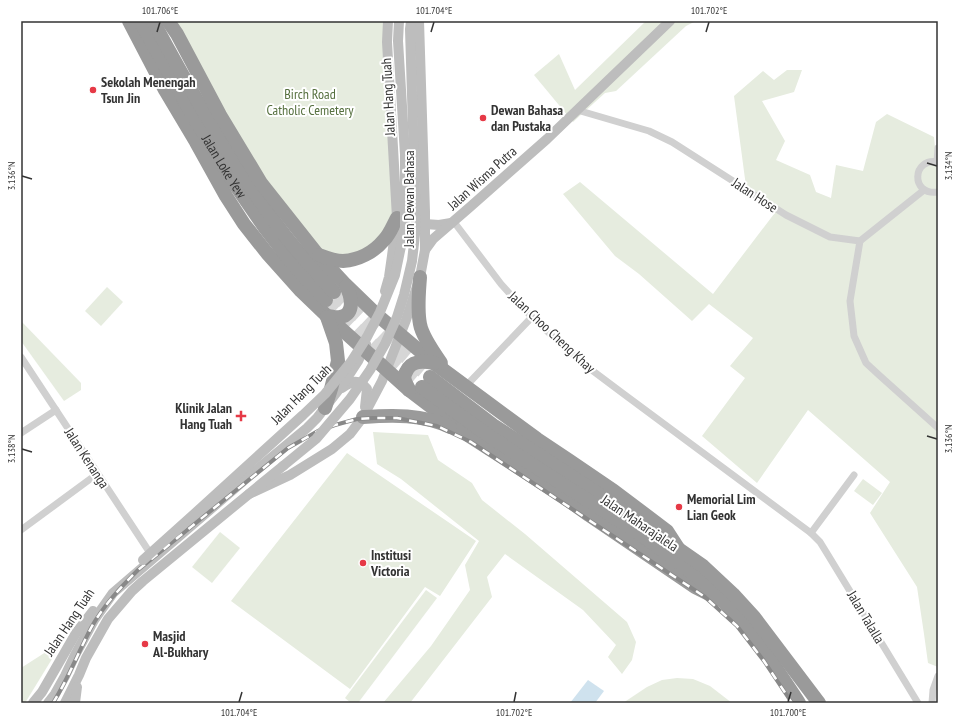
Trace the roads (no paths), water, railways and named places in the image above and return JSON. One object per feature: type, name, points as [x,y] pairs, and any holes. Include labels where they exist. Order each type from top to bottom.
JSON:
[{"type":"highway","points":[[129,21],[165,90],[226,196],[244,224],[267,253],[301,291],[386,370],[420,385],[468,435]]},
{"type":"highway","name":"Jalan Loke Yew","points":[[140,21],[192,114],[234,183],[265,228],[292,263],[334,291]]},
{"type":"highway","name":"Jalan Loke Yew","points":[[153,21],[203,111],[246,180],[281,230],[301,255],[334,291]]},
{"type":"highway","points":[[168,21],[177,34],[220,115],[261,183],[318,255],[334,291],[376,314],[465,387],[540,442],[614,491],[667,531],[678,548]]},
{"type":"highway","points":[[318,255],[342,261],[356,259],[372,252],[385,239],[397,218]]},
{"type":"highway","points":[[420,277],[418,313],[420,326],[440,367]]},
{"type":"highway","points":[[327,316],[339,318],[346,315],[352,306],[350,292],[334,291]]},
{"type":"highway","points":[[325,408],[338,361],[336,343],[327,316]]},
{"type":"highway","points":[[420,385],[405,380],[404,375],[407,368],[411,364],[426,361],[440,367]]},
{"type":"highway","name":"Jalan Maharajalela","points":[[420,385],[493,425],[620,508],[703,566],[733,594],[754,617],[819,703]]},
{"type":"highway","name":"Jalan Maharajalela","points":[[420,385],[491,437],[634,530],[685,567],[725,602],[744,624],[765,652],[798,703]]},
{"type":"highway","points":[[363,417],[393,415],[425,418],[447,425],[468,435],[561,495],[695,587],[725,602]]},
{"type":"main road","name":"Jalan Dewan Bahasa","points":[[364,350],[388,277],[397,218],[386,42],[388,21]]},
{"type":"main road","name":"Jalan Hang Tuah","points":[[33,703],[42,692],[76,633],[106,592],[192,516],[325,394],[351,362],[380,312],[395,275],[405,227],[405,155],[398,41],[399,21]]},
{"type":"main road","name":"Jalan Hang Tuah","points":[[65,703],[86,658],[108,619],[144,581],[316,439],[366,376],[385,344],[397,317],[404,295],[412,261],[416,226],[411,21]]},
{"type":"main road","name":"Jalan Dewan Bahasa","points":[[386,370],[420,277],[424,250],[425,212],[419,21]]},
{"type":"main road","name":"Jalan Wisma Putra","points":[[424,250],[433,239],[577,110],[670,21]]},
{"type":"main road","name":"Jalan Wisma Putra","points":[[425,224],[439,225],[452,222]]},
{"type":"main road","name":"Jalan Hang Tuah","points":[[48,703],[66,676],[75,655],[94,620],[113,593],[307,428],[337,392],[364,350]]},
{"type":"main road","name":"Jalan Hang Tuah","points":[[250,494],[290,475],[332,449],[350,434],[363,417],[386,370]]},
{"type":"main road","points":[[337,392],[349,383],[355,382],[362,384],[367,389],[363,417]]},
{"type":"main road","points":[[184,532],[193,541]]},
{"type":"main road","points":[[74,703],[79,675]]},
{"type":"street","name":"Jalan Hose","points":[[577,110],[649,131],[679,146],[786,215],[830,237],[860,241]]},
{"type":"street","points":[[938,148],[937,162],[931,161],[926,163],[922,166],[917,176],[918,182],[924,190],[929,192],[938,192]]},
{"type":"street","points":[[924,190],[860,241],[850,301],[854,336],[866,362],[938,428]]},
{"type":"street","name":"Jalan Choo Cheng Khay","points":[[452,222],[501,284],[532,317],[589,368],[667,426]]},
{"type":"street","points":[[465,387],[532,317]]},
{"type":"street","name":"Jalan Kenanga","points":[[21,357],[153,558]]},
{"type":"street","points":[[21,433],[56,410]]},
{"type":"street","name":"Jalan Talalla","points":[[667,426],[811,533],[820,542],[918,703]]},
{"type":"street","points":[[21,530],[98,474]]},
{"type":"street","points":[[811,533],[854,475]]},
{"type":"street","points":[[932,703],[933,690],[938,676]]},
{"type":"water","points":[[588,680],[604,691],[595,703],[570,703]]},
{"type":"tunnel","points":[[334,292],[381,336],[430,377]]},
{"type":"tunnel","points":[[326,300],[374,346],[422,387]]},
{"type":"railway","points":[[53,703],[86,637],[101,612],[138,570],[288,448],[318,431],[357,419],[373,418],[397,418],[437,426],[471,442],[705,597],[737,626],[764,661],[792,703]]},
{"type":"place","name":"Sekolah Menengah Tsun Jin","points":[[93,90]]},
{"type":"place","name":"Dewan Bahasa dan Pustaka","points":[[483,118]]},
{"type":"place","name":"Klinik Jalan Hang Tuah","points":[[241,416]]},
{"type":"place","name":"Memorial Lim Lian Geok","points":[[679,507]]},
{"type":"place","name":"Institusi Victoria","points":[[363,563]]},
{"type":"place","name":"Masjid Al-Bukhary","points":[[145,644]]},
{"type":"park label","name":"Birch Road Catholic Cemetery","points":[[310,102]]}]
